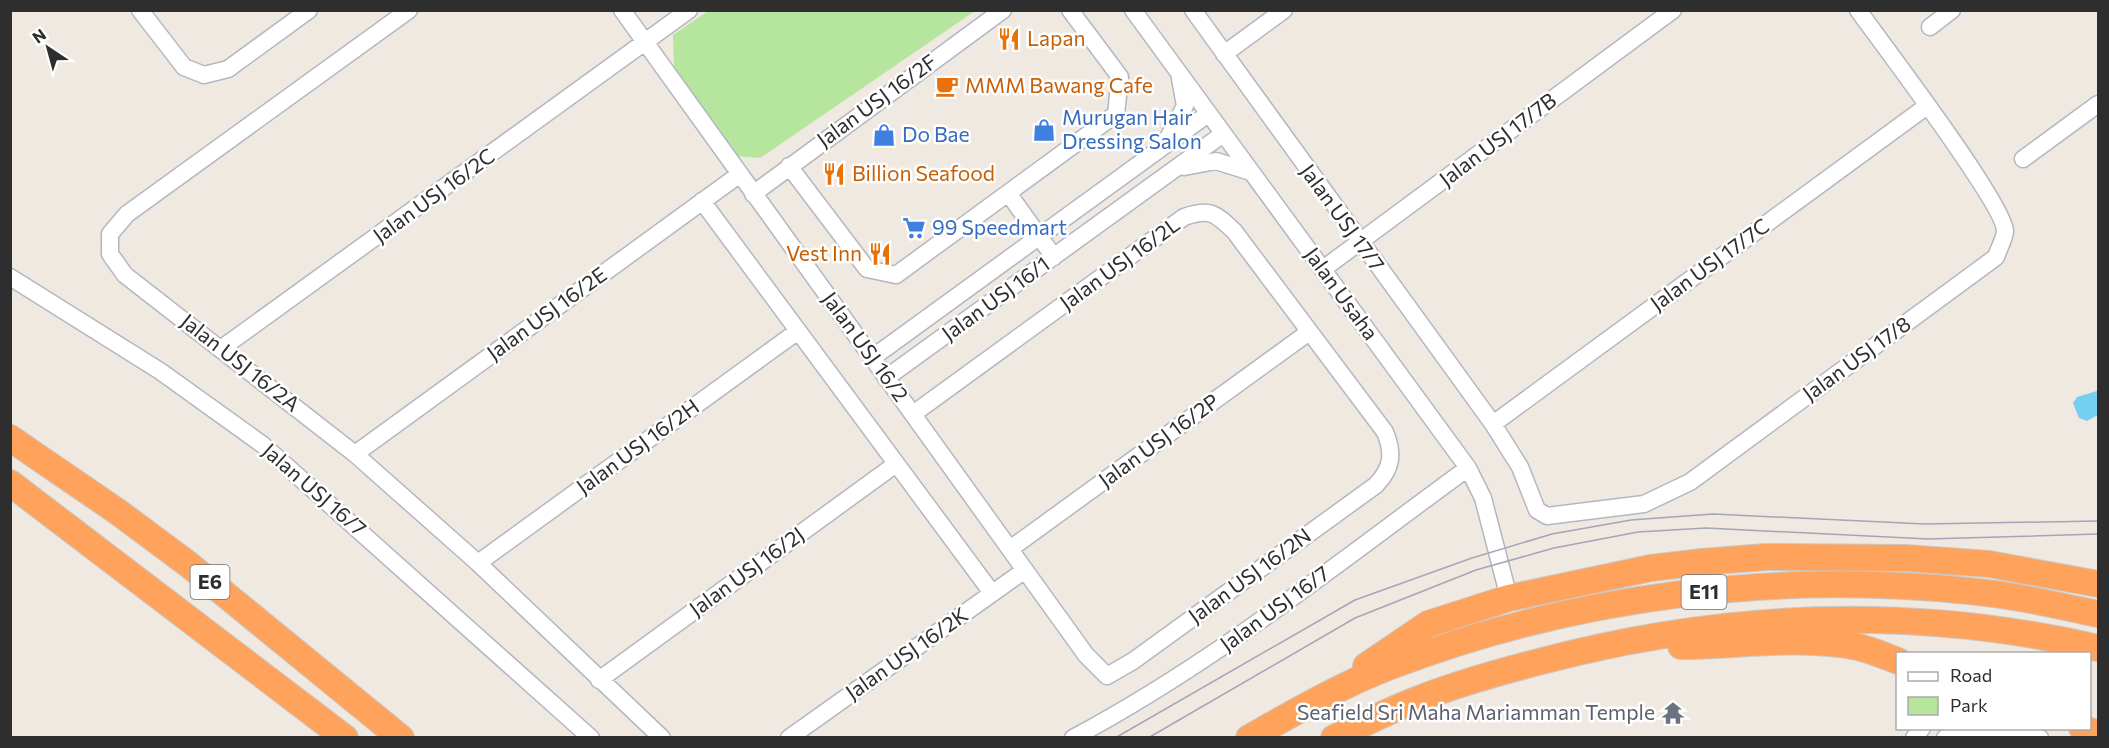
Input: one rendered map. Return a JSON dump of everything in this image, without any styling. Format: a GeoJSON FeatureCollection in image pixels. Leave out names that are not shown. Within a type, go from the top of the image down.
{"type":"FeatureCollection","features":[{"type":"Feature","properties":{"kind":"highway","name":"E6"},"geometry":{"type":"LineString","coordinates":[[10,438],[118,512],[188,564],[401,738]]}},
{"type":"Feature","properties":{"kind":"highway","name":"E6"},"geometry":{"type":"LineString","coordinates":[[10,483],[345,738]]}},
{"type":"Feature","properties":{"kind":"highway"},"geometry":{"type":"LineString","coordinates":[[1322,698],[1428,624],[1509,598],[1651,568],[1766,557],[1906,558],[1989,564],[2098,584]]}},
{"type":"Feature","properties":{"kind":"highway","name":"E11"},"geometry":{"type":"LineString","coordinates":[[1249,738],[1322,698],[1388,667],[1509,628],[1631,602],[1757,586],[1888,584],[1971,591],[2098,614]]}},
{"type":"Feature","properties":{"kind":"highway","name":"E11"},"geometry":{"type":"LineString","coordinates":[[1334,738],[1404,704],[1463,682],[1596,647],[1722,626],[1832,619],[1917,620],[1985,626],[2098,648]]}},
{"type":"Feature","properties":{"kind":"highway"},"geometry":{"type":"LineString","coordinates":[[1596,647],[1767,642],[1835,645],[1859,647],[1896,660]]}},
{"type":"Feature","properties":{"kind":"street"},"geometry":{"type":"LineString","coordinates":[[140,10],[184,67],[204,75],[228,69],[309,10]]}},
{"type":"Feature","properties":{"kind":"street","name":"Jalan USJ 16/2A"},"geometry":{"type":"LineString","coordinates":[[408,10],[127,214],[110,234],[110,254],[125,274],[355,454],[478,563],[662,738]]}},
{"type":"Feature","properties":{"kind":"street","name":"Jalan USJ 16/2"},"geometry":{"type":"LineString","coordinates":[[622,10],[1086,655]]}},
{"type":"Feature","properties":{"kind":"street","name":"Jalan USJ 16/2C"},"geometry":{"type":"LineString","coordinates":[[222,348],[690,10]]}},
{"type":"Feature","properties":{"kind":"street","name":"Jalan USJ 16/2F"},"geometry":{"type":"LineString","coordinates":[[753,194],[1003,10]]}},
{"type":"Feature","properties":{"kind":"street"},"geometry":{"type":"LineString","coordinates":[[789,166],[867,269],[896,275],[1116,114],[1120,77],[1070,10]]}},
{"type":"Feature","properties":{"kind":"street","name":"Jalan Usaha"},"geometry":{"type":"LineString","coordinates":[[1133,10],[1468,468],[1483,498],[1509,598]]}},
{"type":"Feature","properties":{"kind":"street","name":"Jalan USJ 17/7"},"geometry":{"type":"LineString","coordinates":[[1193,10],[1493,424]]}},
{"type":"Feature","properties":{"kind":"street"},"geometry":{"type":"LineString","coordinates":[[1224,54],[1284,10]]}},
{"type":"Feature","properties":{"kind":"street","name":"Jalan USJ 17/7B"},"geometry":{"type":"LineString","coordinates":[[1323,269],[1673,10]]}},
{"type":"Feature","properties":{"kind":"street","name":"Jalan USJ 17/8"},"geometry":{"type":"LineString","coordinates":[[1493,424],[1520,467],[1537,510],[1547,516],[1644,504],[1690,482],[1996,257],[2005,231],[1996,209],[1928,106],[1858,10]]}},
{"type":"Feature","properties":{"kind":"street"},"geometry":{"type":"LineString","coordinates":[[1930,27],[1952,10]]}},
{"type":"Feature","properties":{"kind":"street"},"geometry":{"type":"LineString","coordinates":[[1155,152],[1171,135],[1185,106],[1179,74]]}},
{"type":"Feature","properties":{"kind":"street"},"geometry":{"type":"LineString","coordinates":[[2023,159],[2098,104]]}},
{"type":"Feature","properties":{"kind":"street","name":"Jalan USJ 17/7C"},"geometry":{"type":"LineString","coordinates":[[1493,424],[1928,106]]}},
{"type":"Feature","properties":{"kind":"street","name":"Jalan USJ 16/1"},"geometry":{"type":"LineString","coordinates":[[872,358],[1208,114]]}},
{"type":"Feature","properties":{"kind":"street","name":"Jalan USJ 16/1"},"geometry":{"type":"LineString","coordinates":[[886,378],[1223,134]]}},
{"type":"Feature","properties":{"kind":"street"},"geometry":{"type":"LineString","coordinates":[[1174,170],[1200,162],[1216,161],[1252,172]]}},
{"type":"Feature","properties":{"kind":"street","name":"Jalan USJ 16/2E"},"geometry":{"type":"LineString","coordinates":[[355,454],[740,174]]}},
{"type":"Feature","properties":{"kind":"street"},"geometry":{"type":"LineString","coordinates":[[1008,193],[1054,257]]}},
{"type":"Feature","properties":{"kind":"street","name":"Jalan USJ 16/2"},"geometry":{"type":"LineString","coordinates":[[702,201],[992,593]]}},
{"type":"Feature","properties":{"kind":"street","name":"Jalan USJ 16/2L"},"geometry":{"type":"LineString","coordinates":[[913,414],[1184,217],[1202,211],[1218,215],[1233,231],[1385,432],[1389,442]]}},
{"type":"Feature","properties":{"kind":"street","name":"Jalan USJ 16/7"},"geometry":{"type":"LineString","coordinates":[[10,277],[160,371],[263,444],[591,738]]}},
{"type":"Feature","properties":{"kind":"street","name":"Jalan USJ 16/2H"},"geometry":{"type":"LineString","coordinates":[[478,563],[798,331]]}},
{"type":"Feature","properties":{"kind":"street","name":"Jalan USJ 16/2P"},"geometry":{"type":"LineString","coordinates":[[1010,549],[1309,332]]}},
{"type":"Feature","properties":{"kind":"street","name":"Jalan USJ 16/2N"},"geometry":{"type":"LineString","coordinates":[[1086,655],[1107,676],[1133,661],[1376,485],[1391,466],[1389,442]]}},
{"type":"Feature","properties":{"kind":"street","name":"Jalan USJ 16/2J"},"geometry":{"type":"LineString","coordinates":[[599,680],[896,464]]}},
{"type":"Feature","properties":{"kind":"street","name":"Jalan USJ 16/7"},"geometry":{"type":"LineString","coordinates":[[1073,738],[1122,712],[1226,646],[1468,468]]}},
{"type":"Feature","properties":{"kind":"street","name":"Jalan USJ 16/2K"},"geometry":{"type":"LineString","coordinates":[[789,738],[1025,570]]}},
{"type":"Feature","properties":{"kind":"street"},"geometry":{"type":"LineString","coordinates":[[1945,738],[2040,738]]}},
{"type":"Feature","properties":{"kind":"green space"},"geometry":{"type":"Polygon","coordinates":[[[708,11],[975,11],[760,158],[735,156],[674,67],[673,35],[708,11]]]}},
{"type":"Feature","properties":{"kind":"water"},"geometry":{"type":"Polygon","coordinates":[[[2097,391],[2098,415],[2087,421],[2079,418],[2073,403],[2077,397],[2097,391]]]}},
{"type":"Feature","properties":{"kind":"tram line"},"geometry":{"type":"LineString","coordinates":[[1115,738],[1355,600],[1472,558],[1552,534],[1631,520],[1713,514],[1925,524],[2098,521]]}},
{"type":"Feature","properties":{"kind":"tram line"},"geometry":{"type":"LineString","coordinates":[[1148,738],[1355,618],[1476,570],[1554,548],[1638,532],[1706,528],[1928,539],[2098,534]]}},
{"type":"Feature","properties":{"kind":"place","name":"Lapan"},"geometry":{"type":"Point","coordinates":[1009,39]}},
{"type":"Feature","properties":{"kind":"place","name":"MMM Bawang Cafe"},"geometry":{"type":"Point","coordinates":[947,86]}},
{"type":"Feature","properties":{"kind":"place","name":"Murugan Hair Dressing Salon"},"geometry":{"type":"Point","coordinates":[1044,130]}},
{"type":"Feature","properties":{"kind":"place","name":"Do Bae"},"geometry":{"type":"Point","coordinates":[884,135]}},
{"type":"Feature","properties":{"kind":"place","name":"Billion Seafood"},"geometry":{"type":"Point","coordinates":[834,174]}},
{"type":"Feature","properties":{"kind":"place","name":"99 Speedmart"},"geometry":{"type":"Point","coordinates":[914,228]}},
{"type":"Feature","properties":{"kind":"place","name":"Vest Inn"},"geometry":{"type":"Point","coordinates":[880,254]}},
{"type":"Feature","properties":{"kind":"place","name":"Seafield Sri Maha Mariamman Temple"},"geometry":{"type":"Point","coordinates":[1673,713]}}]}
